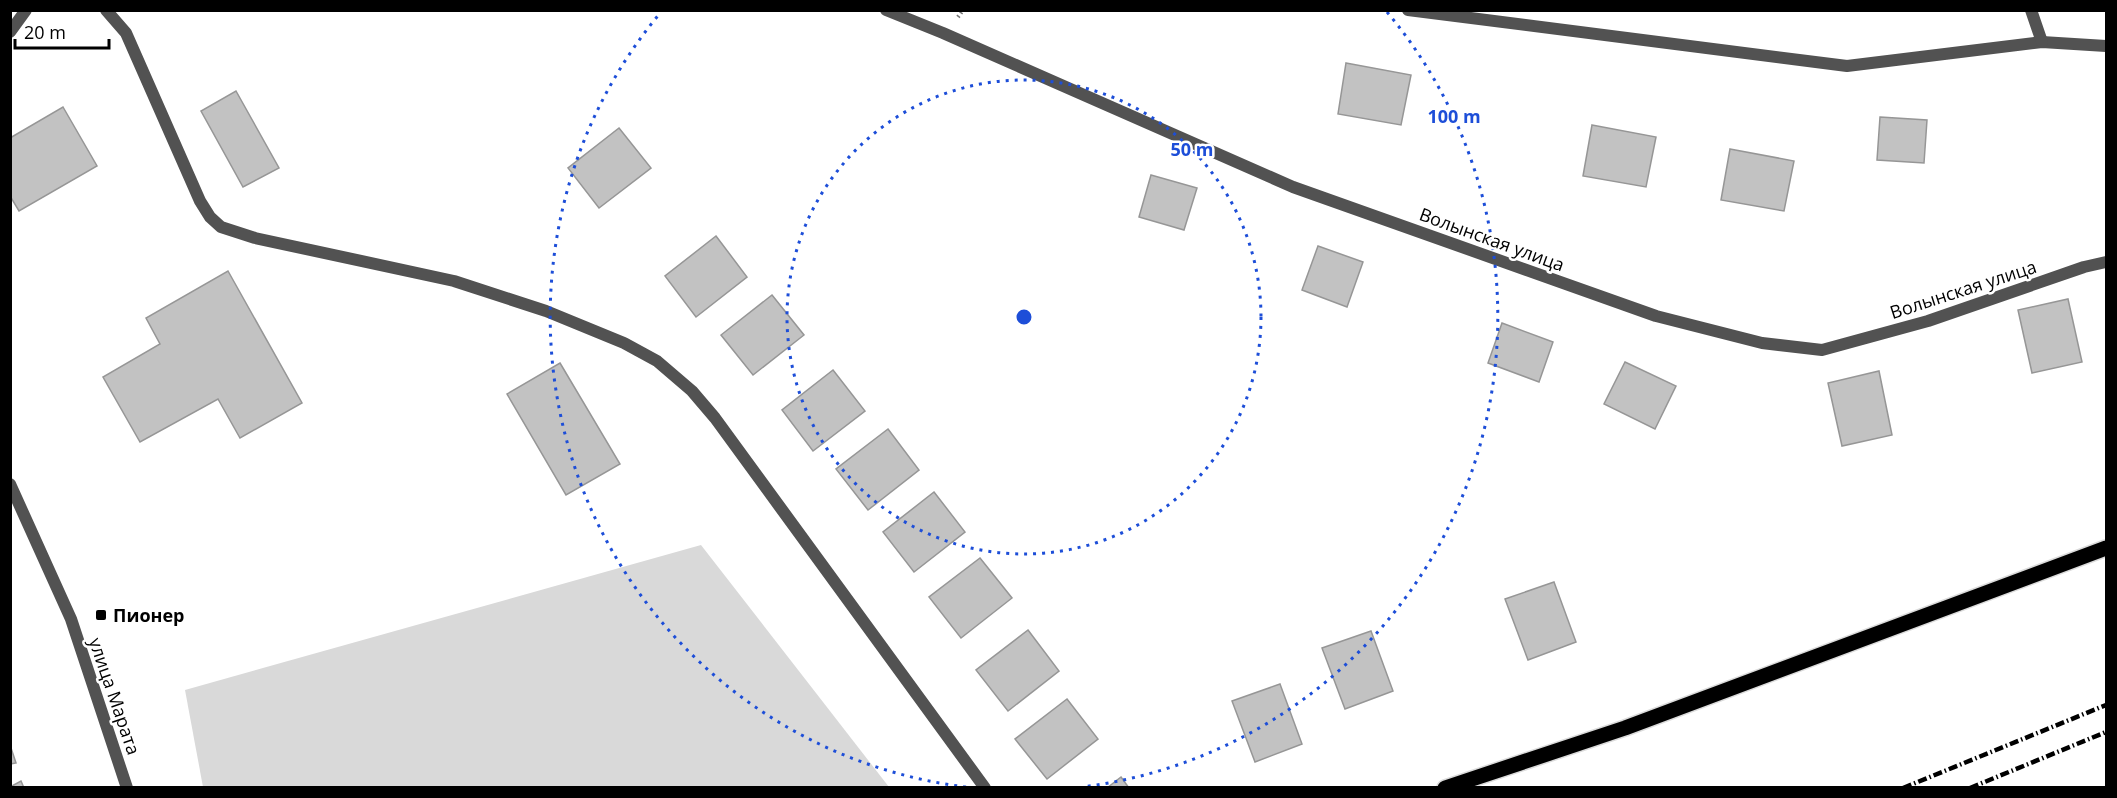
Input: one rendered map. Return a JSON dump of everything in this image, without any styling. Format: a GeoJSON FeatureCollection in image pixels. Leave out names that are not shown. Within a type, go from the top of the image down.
{"type":"FeatureCollection","features":[{"type":"Feature","properties":{"kind":"main road"},"geometry":{"type":"LineString","coordinates":[[1445,788],[1636,724],[2106,548]]}},
{"type":"Feature","properties":{"kind":"street"},"geometry":{"type":"LineString","coordinates":[[10,33],[26,10]]}},
{"type":"Feature","properties":{"kind":"street"},"geometry":{"type":"LineString","coordinates":[[106,10],[126,33],[200,201],[210,217],[221,227],[255,238],[454,280],[546,311],[624,343],[657,361],[692,391],[722,428],[985,788]]}},
{"type":"Feature","properties":{"kind":"street","name":"Волынская улица"},"geometry":{"type":"LineString","coordinates":[[886,10],[1293,187],[1656,316],[1762,343],[1822,350],[1928,321],[2084,267],[2106,262]]}},
{"type":"Feature","properties":{"kind":"street"},"geometry":{"type":"LineString","coordinates":[[1408,10],[1847,66],[2042,42],[2106,46]]}},
{"type":"Feature","properties":{"kind":"street"},"geometry":{"type":"LineString","coordinates":[[2031,10],[2042,42]]}},
{"type":"Feature","properties":{"kind":"street","name":"улица Марата"},"geometry":{"type":"LineString","coordinates":[[10,484],[71,620],[127,788]]}},
{"type":"Feature","properties":{"kind":"shaded area"},"geometry":{"type":"Polygon","coordinates":[[[701,545],[889,787],[203,787],[185,690],[701,545]]]}},
{"type":"Feature","properties":{"kind":"building"},"geometry":{"type":"Polygon","coordinates":[[[1346,63],[1411,75],[1401,125],[1338,114],[1346,63]]]}},
{"type":"Feature","properties":{"kind":"building"},"geometry":{"type":"Polygon","coordinates":[[[236,91],[279,168],[243,187],[201,111],[236,91]]]}},
{"type":"Feature","properties":{"kind":"building"},"geometry":{"type":"Polygon","coordinates":[[[63,107],[97,166],[19,211],[10,196],[10,138],[63,107]]]}},
{"type":"Feature","properties":{"kind":"building"},"geometry":{"type":"Polygon","coordinates":[[[1880,117],[1927,120],[1924,163],[1877,160],[1880,117]]]}},
{"type":"Feature","properties":{"kind":"building"},"geometry":{"type":"Polygon","coordinates":[[[1592,125],[1656,137],[1646,187],[1583,176],[1592,125]]]}},
{"type":"Feature","properties":{"kind":"building"},"geometry":{"type":"Polygon","coordinates":[[[619,128],[651,168],[599,208],[568,168],[619,128]]]}},
{"type":"Feature","properties":{"kind":"building"},"geometry":{"type":"Polygon","coordinates":[[[1730,149],[1794,161],[1784,211],[1721,200],[1730,149]]]}},
{"type":"Feature","properties":{"kind":"building"},"geometry":{"type":"Polygon","coordinates":[[[1151,175],[1197,188],[1184,230],[1139,217],[1151,175]]]}},
{"type":"Feature","properties":{"kind":"building"},"geometry":{"type":"Polygon","coordinates":[[[716,236],[747,277],[696,317],[665,276],[716,236]]]}},
{"type":"Feature","properties":{"kind":"building"},"geometry":{"type":"Polygon","coordinates":[[[1318,246],[1363,262],[1347,307],[1302,290],[1318,246]]]}},
{"type":"Feature","properties":{"kind":"building"},"geometry":{"type":"Polygon","coordinates":[[[228,271],[302,403],[240,438],[218,399],[140,442],[103,377],[160,344],[146,318],[228,271]]]}},
{"type":"Feature","properties":{"kind":"building"},"geometry":{"type":"Polygon","coordinates":[[[772,295],[804,335],[753,375],[721,335],[772,295]]]}},
{"type":"Feature","properties":{"kind":"building"},"geometry":{"type":"Polygon","coordinates":[[[2068,299],[2082,362],[2032,373],[2018,310],[2068,299]]]}},
{"type":"Feature","properties":{"kind":"building"},"geometry":{"type":"Polygon","coordinates":[[[1502,323],[1553,342],[1539,382],[1488,363],[1502,323]]]}},
{"type":"Feature","properties":{"kind":"building"},"geometry":{"type":"Polygon","coordinates":[[[1625,362],[1676,386],[1655,429],[1604,404],[1625,362]]]}},
{"type":"Feature","properties":{"kind":"building"},"geometry":{"type":"Polygon","coordinates":[[[560,363],[620,464],[566,495],[507,394],[560,363]]]}},
{"type":"Feature","properties":{"kind":"building"},"geometry":{"type":"Polygon","coordinates":[[[833,370],[865,411],[813,451],[782,410],[833,370]]]}},
{"type":"Feature","properties":{"kind":"building"},"geometry":{"type":"Polygon","coordinates":[[[1879,371],[1892,435],[1842,446],[1828,383],[1879,371]]]}},
{"type":"Feature","properties":{"kind":"building"},"geometry":{"type":"Polygon","coordinates":[[[888,429],[919,470],[868,510],[836,469],[888,429]]]}},
{"type":"Feature","properties":{"kind":"building"},"geometry":{"type":"Polygon","coordinates":[[[934,492],[965,532],[914,572],[883,532],[934,492]]]}},
{"type":"Feature","properties":{"kind":"building"},"geometry":{"type":"Polygon","coordinates":[[[980,558],[1012,598],[961,638],[929,597],[980,558]]]}},
{"type":"Feature","properties":{"kind":"building"},"geometry":{"type":"Polygon","coordinates":[[[1554,582],[1576,642],[1528,660],[1505,599],[1554,582]]]}},
{"type":"Feature","properties":{"kind":"building"},"geometry":{"type":"Polygon","coordinates":[[[1028,630],[1059,671],[1008,711],[976,670],[1028,630]]]}},
{"type":"Feature","properties":{"kind":"building"},"geometry":{"type":"Polygon","coordinates":[[[1371,631],[1393,691],[1345,709],[1322,648],[1371,631]]]}},
{"type":"Feature","properties":{"kind":"building"},"geometry":{"type":"Polygon","coordinates":[[[1280,684],[1302,744],[1255,762],[1232,701],[1280,684]]]}},
{"type":"Feature","properties":{"kind":"building"},"geometry":{"type":"Polygon","coordinates":[[[1067,699],[1098,739],[1047,779],[1015,739],[1067,699]]]}},
{"type":"Feature","properties":{"kind":"building"},"geometry":{"type":"Polygon","coordinates":[[[10,745],[16,763],[10,764],[10,745]]]}},
{"type":"Feature","properties":{"kind":"building"},"geometry":{"type":"Polygon","coordinates":[[[1121,777],[1129,788],[1107,788],[1121,777]]]}},
{"type":"Feature","properties":{"kind":"building"},"geometry":{"type":"Polygon","coordinates":[[[21,781],[24,788],[10,788],[10,787],[21,781]]]}},
{"type":"Feature","properties":{"kind":"railway"},"geometry":{"type":"LineString","coordinates":[[1903,788],[2106,705]]}},
{"type":"Feature","properties":{"kind":"railway"},"geometry":{"type":"LineString","coordinates":[[1970,788],[2106,732]]}},
{"type":"Feature","properties":{"kind":"place","name":"Пионер"},"geometry":{"type":"Point","coordinates":[101,615]}}]}
